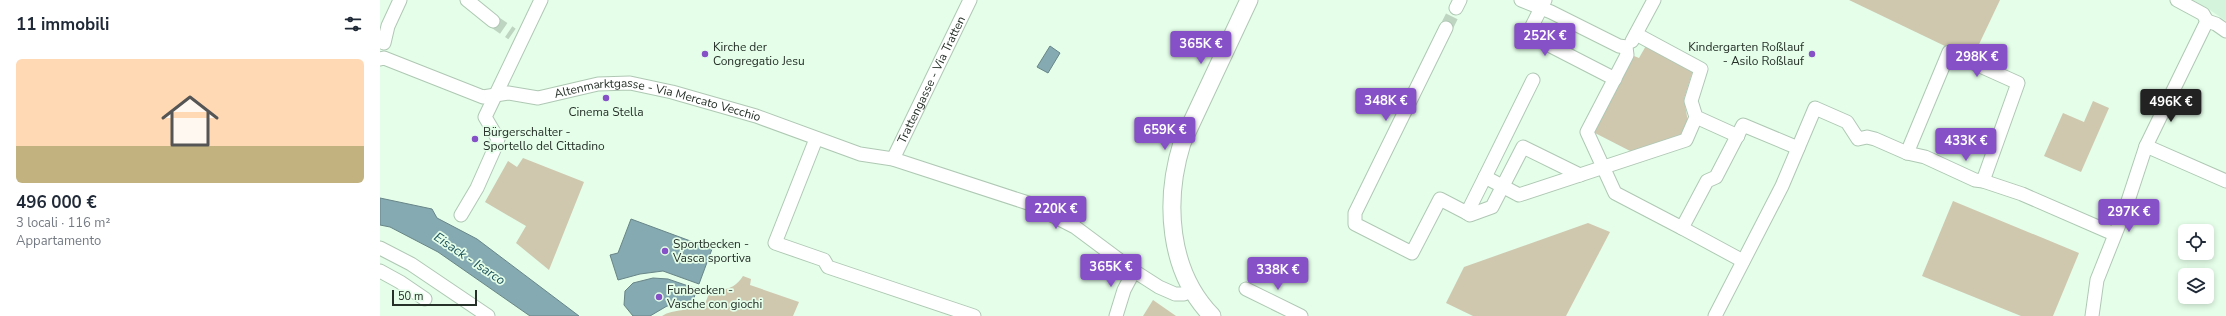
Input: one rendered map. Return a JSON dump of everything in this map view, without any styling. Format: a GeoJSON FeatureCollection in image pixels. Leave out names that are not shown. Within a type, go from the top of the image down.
{"type":"FeatureCollection","features":[{"type":"Feature","properties":{"kind":"main road"},"geometry":{"type":"LineString","coordinates":[[1212,316],[1192,290],[1179,258],[1174,232],[1172,192],[1176,166],[1182,143],[1249,0]]}},
{"type":"Feature","properties":{"kind":"street"},"geometry":{"type":"LineString","coordinates":[[381,50],[388,26],[400,0]]}},
{"type":"Feature","properties":{"kind":"street"},"geometry":{"type":"LineString","coordinates":[[467,0],[493,21]]}},
{"type":"Feature","properties":{"kind":"street"},"geometry":{"type":"LineString","coordinates":[[463,212],[477,188],[498,139],[493,133],[485,117],[517,36],[541,0]]}},
{"type":"Feature","properties":{"kind":"street","name":"Trattengasse - Via Tratten"},"geometry":{"type":"LineString","coordinates":[[893,159],[970,0]]}},
{"type":"Feature","properties":{"kind":"street"},"geometry":{"type":"LineString","coordinates":[[1521,0],[1543,4],[1619,46],[1626,47],[1631,44],[1654,0]]}},
{"type":"Feature","properties":{"kind":"street"},"geometry":{"type":"LineString","coordinates":[[2178,0],[2203,14],[2207,21],[2216,24],[2226,31]]}},
{"type":"Feature","properties":{"kind":"street"},"geometry":{"type":"LineString","coordinates":[[1543,4],[1531,28],[1531,34],[1537,39],[1615,79]]}},
{"type":"Feature","properties":{"kind":"street"},"geometry":{"type":"LineString","coordinates":[[2092,316],[2097,280],[2126,207],[2146,146],[2207,21]]}},
{"type":"Feature","properties":{"kind":"street"},"geometry":{"type":"LineString","coordinates":[[1446,28],[1355,213],[1355,224],[1412,253],[1440,199],[1470,215],[1492,207],[1523,147],[1580,175]]}},
{"type":"Feature","properties":{"kind":"street"},"geometry":{"type":"LineString","coordinates":[[1484,177],[1519,195],[1603,166],[1686,140],[1696,117],[1691,101],[1701,69],[1636,34]]}},
{"type":"Feature","properties":{"kind":"street"},"geometry":{"type":"LineString","coordinates":[[1626,47],[1628,55],[1587,132],[1615,193],[1682,228],[1742,268]]}},
{"type":"Feature","properties":{"kind":"street","name":"Altenmarktgasse - Via Mercato Vecchio"},"geometry":{"type":"LineString","coordinates":[[381,50],[384,58],[483,97],[508,93],[538,98],[598,84],[630,83],[672,92],[756,116],[860,154],[893,159],[1042,209],[1075,227],[1134,271],[1175,294],[1184,294],[1192,290]]}},
{"type":"Feature","properties":{"kind":"street"},"geometry":{"type":"LineString","coordinates":[[1907,153],[1949,52],[2018,82],[1983,181]]}},
{"type":"Feature","properties":{"kind":"street"},"geometry":{"type":"LineString","coordinates":[[1467,213],[1533,80]]}},
{"type":"Feature","properties":{"kind":"street"},"geometry":{"type":"LineString","coordinates":[[1715,316],[1742,268],[1782,186],[1815,108],[1847,122],[1858,139],[1867,137],[1875,139],[1907,153],[1925,157],[1975,180],[1983,181],[2022,194],[2114,234]]}},
{"type":"Feature","properties":{"kind":"street"},"geometry":{"type":"LineString","coordinates":[[1696,117],[1738,136]]}},
{"type":"Feature","properties":{"kind":"street"},"geometry":{"type":"LineString","coordinates":[[1682,228],[1707,181],[1716,177],[1743,125],[1798,148]]}},
{"type":"Feature","properties":{"kind":"street"},"geometry":{"type":"LineString","coordinates":[[816,139],[775,243],[824,260],[828,268],[974,316]]}},
{"type":"Feature","properties":{"kind":"street"},"geometry":{"type":"LineString","coordinates":[[2146,146],[2226,181]]}},
{"type":"Feature","properties":{"kind":"street"},"geometry":{"type":"LineString","coordinates":[[380,248],[411,264],[488,316]]}},
{"type":"Feature","properties":{"kind":"street"},"geometry":{"type":"LineString","coordinates":[[380,271],[400,282],[425,299]]}},
{"type":"Feature","properties":{"kind":"street"},"geometry":{"type":"LineString","coordinates":[[1116,316],[1124,290],[1134,271]]}},
{"type":"Feature","properties":{"kind":"street"},"geometry":{"type":"LineString","coordinates":[[1246,289],[1301,316]]}},
{"type":"Feature","properties":{"kind":"shaded area"},"geometry":{"type":"Polygon","coordinates":[[[1849,0],[2000,0],[1972,59],[1849,0]]]}},
{"type":"Feature","properties":{"kind":"shaded area"},"geometry":{"type":"Polygon","coordinates":[[[2193,0],[2226,0],[2226,21],[2207,8],[2193,0]]]}},
{"type":"Feature","properties":{"kind":"shaded area"},"geometry":{"type":"Polygon","coordinates":[[[1647,44],[1693,70],[1684,99],[1688,122],[1681,138],[1634,153],[1595,133],[1594,128],[1634,56],[1639,58],[1647,44]]]}},
{"type":"Feature","properties":{"kind":"shaded area"},"geometry":{"type":"Polygon","coordinates":[[[2093,101],[2109,108],[2081,172],[2044,156],[2063,113],[2084,122],[2093,101]]]}},
{"type":"Feature","properties":{"kind":"shaded area"},"geometry":{"type":"Polygon","coordinates":[[[523,158],[584,182],[549,270],[516,243],[526,226],[485,202],[508,161],[517,167],[523,158]]]}},
{"type":"Feature","properties":{"kind":"shaded area"},"geometry":{"type":"Polygon","coordinates":[[[1953,201],[2079,253],[2053,316],[2021,316],[1922,276],[1953,201]]]}},
{"type":"Feature","properties":{"kind":"shaded area"},"geometry":{"type":"Polygon","coordinates":[[[1588,223],[1610,232],[1566,316],[1473,316],[1446,303],[1464,267],[1588,223]]]}},
{"type":"Feature","properties":{"kind":"shaded area"},"geometry":{"type":"Polygon","coordinates":[[[743,276],[751,279],[750,285],[799,302],[793,316],[662,316],[672,312],[692,308],[700,302],[705,304],[711,288],[721,290],[729,288],[737,284],[743,276]]]}},
{"type":"Feature","properties":{"kind":"shaded area"},"geometry":{"type":"Polygon","coordinates":[[[1153,300],[1176,316],[1143,316],[1153,300]]]}},
{"type":"Feature","properties":{"kind":"water"},"geometry":{"type":"Polygon","coordinates":[[[1050,46],[1060,53],[1048,73],[1037,67],[1050,46]]]}},
{"type":"Feature","properties":{"kind":"water","name":"Eisack - Isarco"},"geometry":{"type":"Polygon","coordinates":[[[380,198],[432,209],[437,218],[477,239],[579,316],[530,316],[438,252],[390,227],[380,225],[380,198]]]}},
{"type":"Feature","properties":{"kind":"water","name":"Sportbecken - Vasca sportiva"},"geometry":{"type":"Polygon","coordinates":[[[631,219],[712,249],[699,284],[663,271],[640,274],[618,280],[610,255],[618,253],[631,219]]]}},
{"type":"Feature","properties":{"kind":"water","name":"Funbecken - Vasche con giochi"},"geometry":{"type":"Polygon","coordinates":[[[653,278],[668,279],[697,289],[694,298],[689,304],[667,306],[650,316],[633,316],[624,305],[625,291],[633,283],[653,278]]]}},
{"type":"Feature","properties":{"kind":"tunnel"},"geometry":{"type":"LineString","coordinates":[[1446,28],[1456,8]]}},
{"type":"Feature","properties":{"kind":"tunnel"},"geometry":{"type":"LineString","coordinates":[[493,21],[512,34]]}},
{"type":"Feature","properties":{"kind":"place","name":"Kirche der Congregatio Jesu"},"geometry":{"type":"Point","coordinates":[705,54]}},
{"type":"Feature","properties":{"kind":"place","name":"Kindergarten Roßlauf - Asilo Roßlauf"},"geometry":{"type":"Point","coordinates":[1812,54]}},
{"type":"Feature","properties":{"kind":"place","name":"Cinema Stella"},"geometry":{"type":"Point","coordinates":[606,98]}},
{"type":"Feature","properties":{"kind":"place","name":"Bürgerschalter - Sportello del Cittadino"},"geometry":{"type":"Point","coordinates":[475,139]}},
{"type":"Feature","properties":{"kind":"place","name":"Sportbecken - Vasca sportiva"},"geometry":{"type":"Point","coordinates":[665,251]}},
{"type":"Feature","properties":{"kind":"place","name":"Funbecken - Vasche con giochi"},"geometry":{"type":"Point","coordinates":[659,297]}}]}
